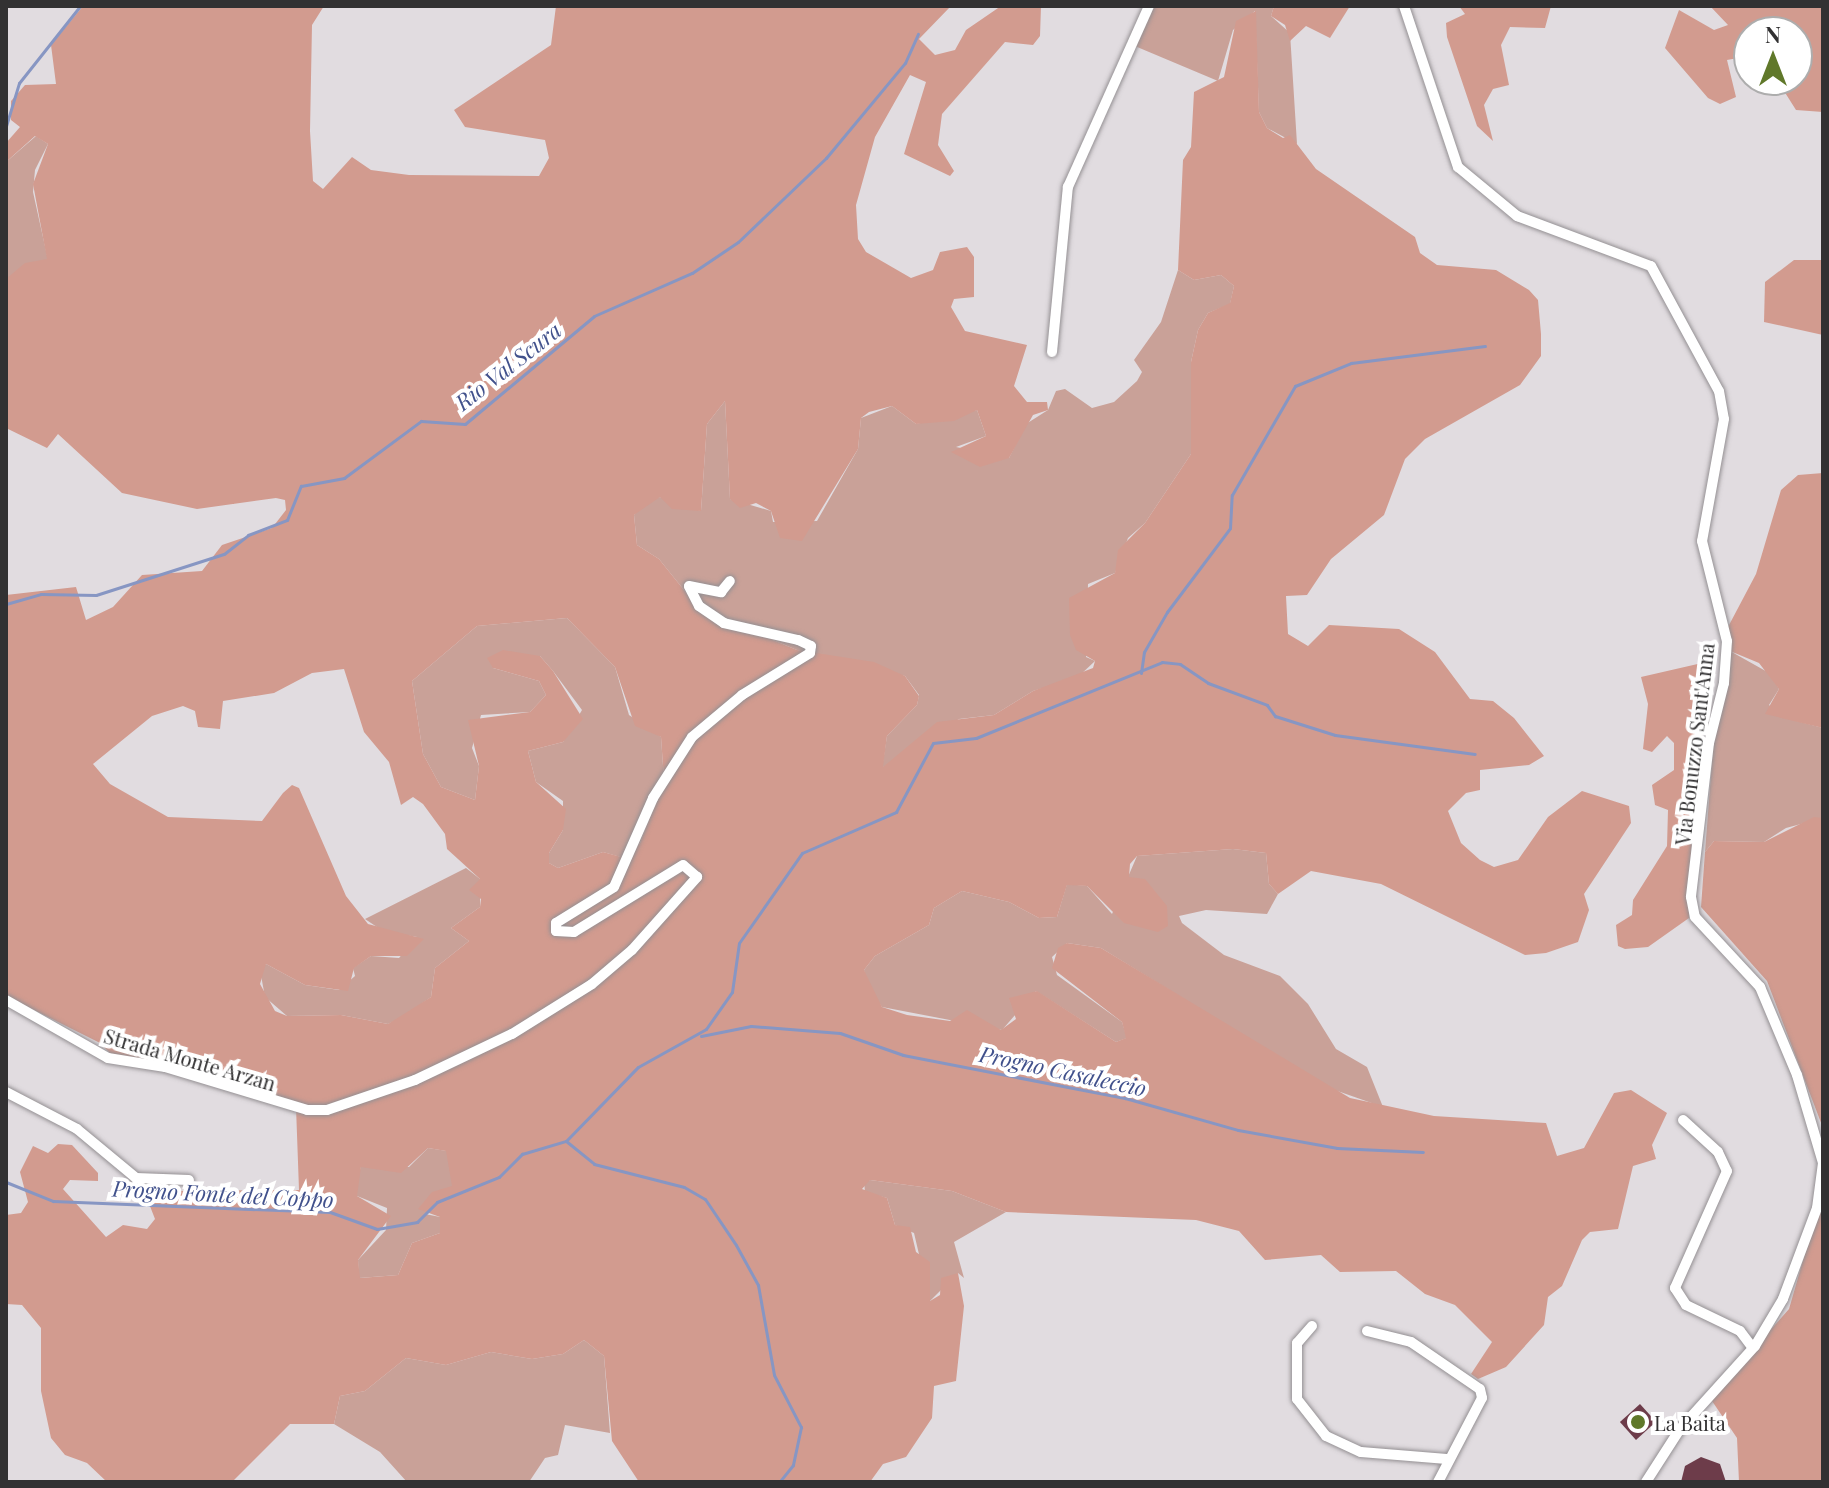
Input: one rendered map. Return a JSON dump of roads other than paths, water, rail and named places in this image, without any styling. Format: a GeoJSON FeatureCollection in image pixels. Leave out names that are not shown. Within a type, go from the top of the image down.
{"type":"FeatureCollection","features":[{"type":"Feature","properties":{"kind":"street"},"geometry":{"type":"LineString","coordinates":[[1052,352],[1068,187],[1149,6]]}},
{"type":"Feature","properties":{"kind":"street","name":"Via Bonuzzo Sant'Anna"},"geometry":{"type":"LineString","coordinates":[[1404,6],[1458,167],[1517,216],[1651,266],[1719,391],[1722,453],[1702,541],[1727,641],[1691,897],[1695,917],[1760,987],[1797,1075],[1823,1163],[1817,1208],[1802,1250],[1753,1348],[1680,1429],[1646,1482]]}},
{"type":"Feature","properties":{"kind":"street","name":"Strada Monte Arzan"},"geometry":{"type":"LineString","coordinates":[[6,1000],[108,1058],[165,1067],[307,1110],[327,1110],[415,1080],[512,1034],[612,967],[697,877],[683,865],[574,932],[556,931],[556,923],[614,887],[653,798],[692,737],[742,695],[810,653],[811,646],[798,640],[724,623],[699,606],[689,586],[721,592],[730,581]]}},
{"type":"Feature","properties":{"kind":"street"},"geometry":{"type":"LineString","coordinates":[[6,1092],[77,1129],[136,1178],[189,1180]]}},
{"type":"Feature","properties":{"kind":"street"},"geometry":{"type":"LineString","coordinates":[[1683,1120],[1725,1160],[1727,1171],[1675,1288],[1686,1305],[1740,1331],[1753,1348]]}},
{"type":"Feature","properties":{"kind":"street"},"geometry":{"type":"LineString","coordinates":[[1312,1326],[1297,1343],[1297,1399],[1326,1436],[1361,1452],[1447,1459]]}},
{"type":"Feature","properties":{"kind":"street"},"geometry":{"type":"LineString","coordinates":[[1367,1331],[1411,1342],[1480,1389],[1482,1398],[1447,1459],[1438,1482]]}},
{"type":"Feature","properties":{"kind":"waterway"},"geometry":{"type":"LineString","coordinates":[[6,126],[19,83],[80,6]]}},
{"type":"Feature","properties":{"kind":"waterway","name":"Rio Val Scura"},"geometry":{"type":"LineString","coordinates":[[6,604],[41,594],[96,595],[224,554],[248,535],[287,520],[301,486],[344,478],[421,421],[465,424],[594,316],[692,273],[738,242],[826,158],[905,63],[918,34]]}},
{"type":"Feature","properties":{"kind":"waterway"},"geometry":{"type":"LineString","coordinates":[[1141,673],[1144,652],[1167,612],[1230,528],[1232,495],[1295,386],[1351,363],[1485,346]]}},
{"type":"Feature","properties":{"kind":"waterway","name":"Progno Fonte del Coppo"},"geometry":{"type":"LineString","coordinates":[[6,1182],[53,1201],[330,1212],[377,1229],[417,1222],[437,1202],[499,1177],[522,1154],[566,1141],[638,1067],[706,1029],[732,992],[739,943],[802,853],[896,812],[933,743],[976,738],[1162,662],[1180,664],[1208,683],[1267,705],[1275,716],[1335,735],[1475,754]]}},
{"type":"Feature","properties":{"kind":"waterway","name":"Progno Casaleccio"},"geometry":{"type":"LineString","coordinates":[[701,1036],[751,1026],[840,1033],[903,1055],[1125,1098],[1238,1130],[1337,1148],[1423,1152]]}},
{"type":"Feature","properties":{"kind":"waterway"},"geometry":{"type":"LineString","coordinates":[[566,1141],[594,1164],[684,1187],[705,1199],[736,1245],[758,1285],[774,1375],[801,1427],[793,1465],[779,1482]]}},
{"type":"Feature","properties":{"kind":"place","name":"La Baita"},"geometry":{"type":"Point","coordinates":[1638,1422]}}]}
